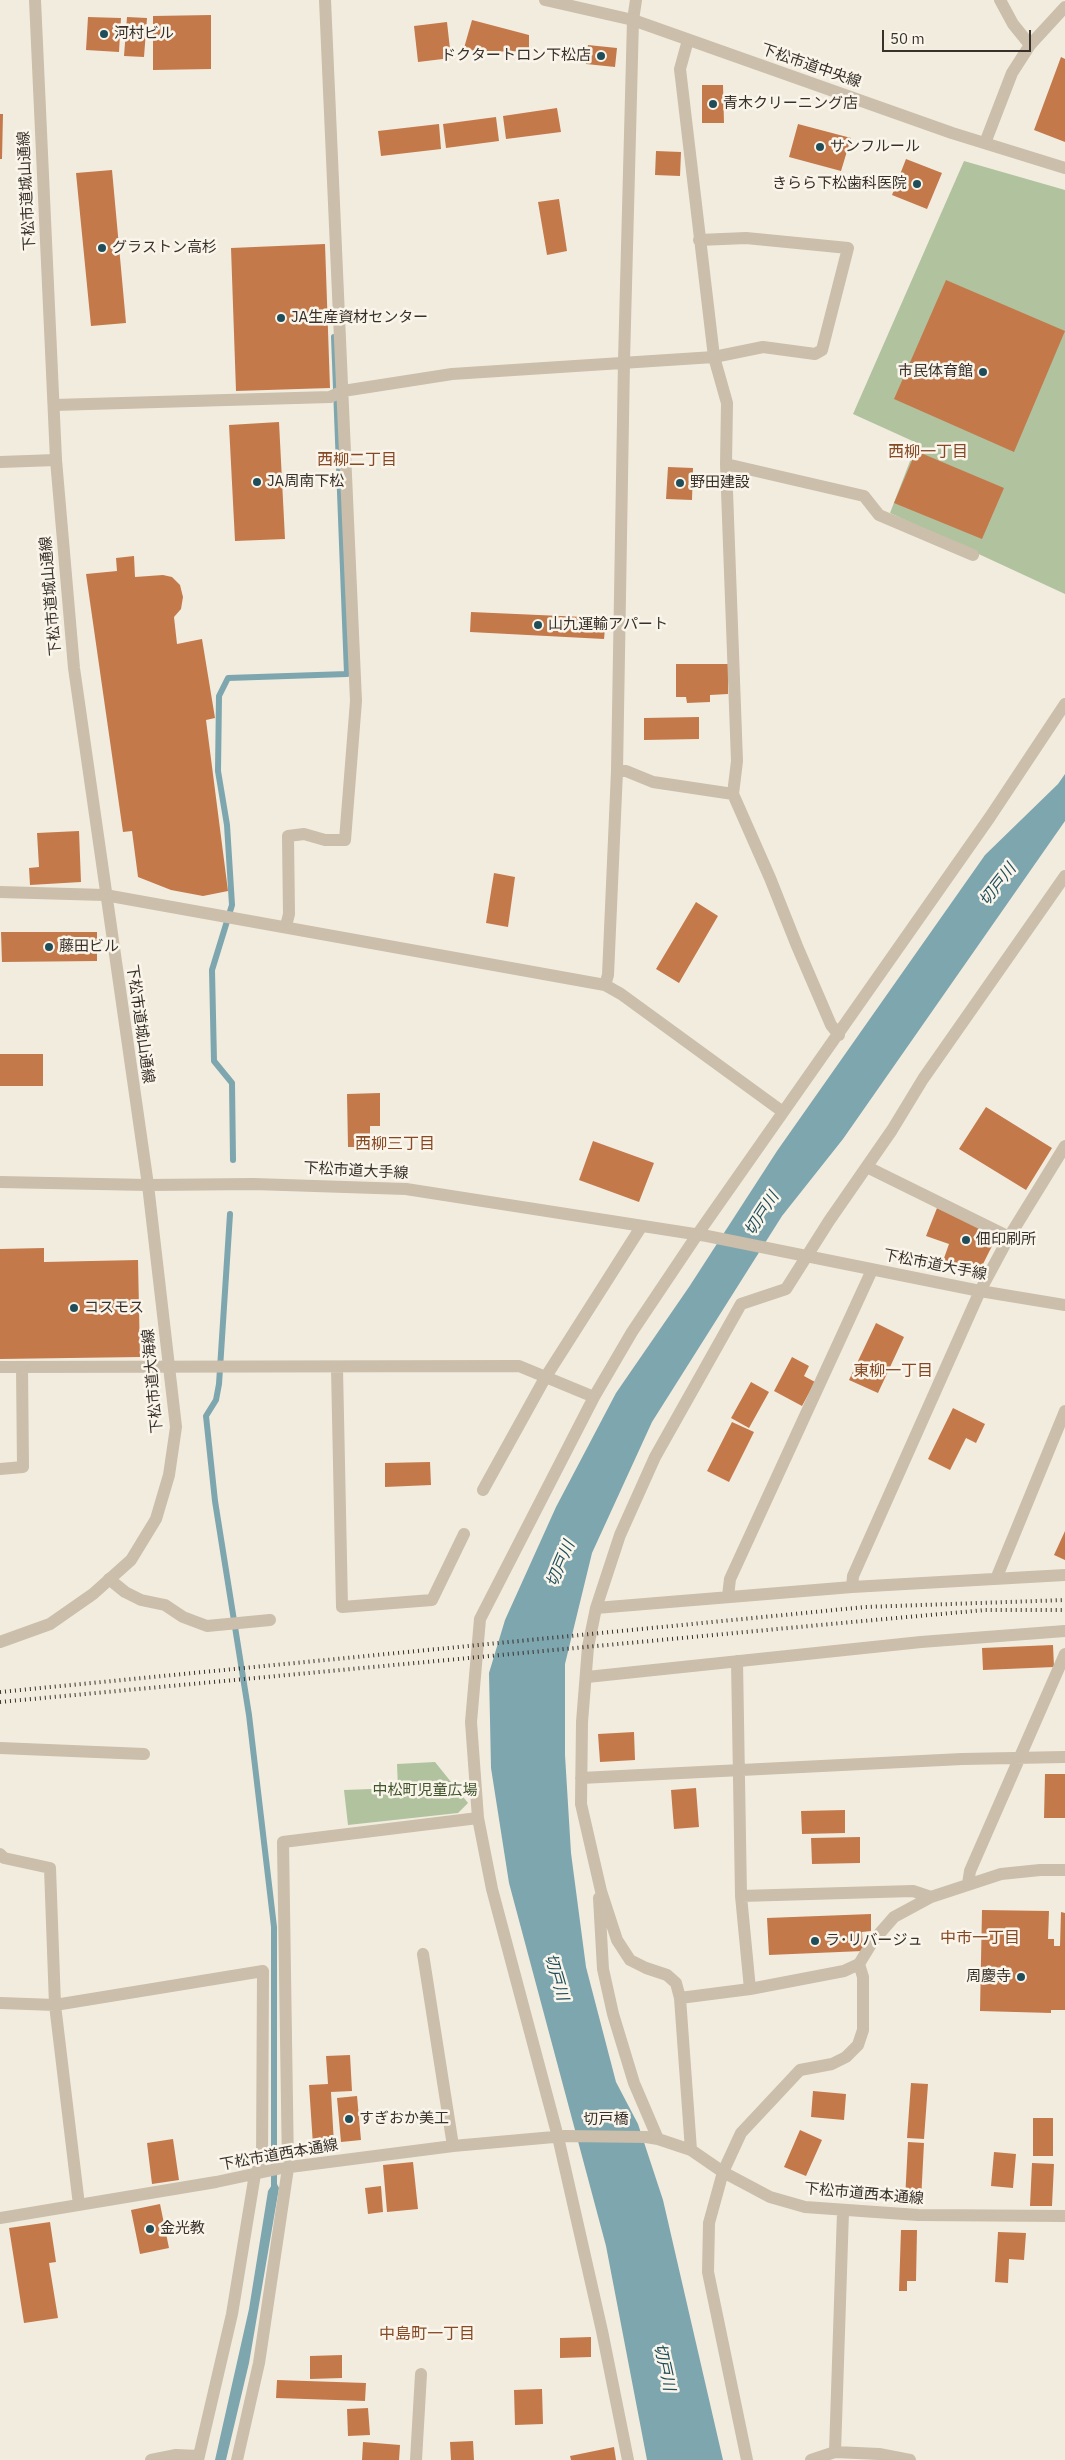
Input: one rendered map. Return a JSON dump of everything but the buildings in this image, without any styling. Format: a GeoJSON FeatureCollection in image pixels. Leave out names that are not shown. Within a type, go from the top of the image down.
{"type":"FeatureCollection","features":[{"type":"Feature","properties":{"kind":"street","name":"下松市道城山通線"},"geometry":{"type":"LineString","coordinates":[[35,0],[56,460],[74,668],[148,1185]]}},
{"type":"Feature","properties":{"kind":"street"},"geometry":{"type":"LineString","coordinates":[[286,926],[289,914],[288,836],[304,834],[325,840],[345,840],[356,701],[344,391],[325,0]]}},
{"type":"Feature","properties":{"kind":"street","name":"下松市道中央線"},"geometry":{"type":"LineString","coordinates":[[545,0],[633,20],[984,144],[1065,168]]}},
{"type":"Feature","properties":{"kind":"street"},"geometry":{"type":"LineString","coordinates":[[605,985],[608,974],[617,771],[624,361],[633,20],[636,0]]}},
{"type":"Feature","properties":{"kind":"street"},"geometry":{"type":"LineString","coordinates":[[1000,0],[1013,24],[1030,45]]}},
{"type":"Feature","properties":{"kind":"street"},"geometry":{"type":"LineString","coordinates":[[984,144],[1012,73],[1030,45],[1065,7]]}},
{"type":"Feature","properties":{"kind":"street"},"geometry":{"type":"LineString","coordinates":[[688,40],[680,69],[714,357],[727,404],[726,464],[737,761],[733,794],[831,1025],[839,1035]]}},
{"type":"Feature","properties":{"kind":"street"},"geometry":{"type":"LineString","coordinates":[[54,405],[330,397],[344,391],[452,374],[624,361],[714,357],[763,347],[815,354],[822,350],[848,248],[746,238],[699,240]]}},
{"type":"Feature","properties":{"kind":"street"},"geometry":{"type":"LineString","coordinates":[[0,462],[56,460]]}},
{"type":"Feature","properties":{"kind":"street"},"geometry":{"type":"LineString","coordinates":[[726,464],[864,496],[879,515],[973,555]]}},
{"type":"Feature","properties":{"kind":"street"},"geometry":{"type":"LineString","coordinates":[[628,2460],[562,2137],[492,1889],[478,1818],[470,1722],[480,1619],[594,1397],[632,1332],[702,1235],[782,1112],[839,1035],[930,900],[1028,762],[1065,704]]}},
{"type":"Feature","properties":{"kind":"street"},"geometry":{"type":"LineString","coordinates":[[617,771],[626,772],[653,782],[733,794]]}},
{"type":"Feature","properties":{"kind":"street"},"geometry":{"type":"LineString","coordinates":[[691,2150],[680,1998],[676,1983],[667,1975],[630,1960],[617,1940],[601,1890],[581,1804],[582,1722],[588,1647],[596,1608],[620,1535],[655,1457],[741,1304],[786,1289],[804,1255],[867,1167],[923,1079],[1065,876]]}},
{"type":"Feature","properties":{"kind":"street"},"geometry":{"type":"LineString","coordinates":[[0,892],[105,895],[286,926],[605,985],[782,1112]]}},
{"type":"Feature","properties":{"kind":"street"},"geometry":{"type":"LineString","coordinates":[[852,1587],[852,1576],[980,1291],[1009,1237],[1065,1146]]}},
{"type":"Feature","properties":{"kind":"street"},"geometry":{"type":"LineString","coordinates":[[867,1167],[1009,1237]]}},
{"type":"Feature","properties":{"kind":"street","name":"下松市道大手線"},"geometry":{"type":"LineString","coordinates":[[0,1182],[148,1185],[254,1184],[406,1189],[702,1235],[980,1291],[1065,1305]]}},
{"type":"Feature","properties":{"kind":"street","name":"下松市道大海線"},"geometry":{"type":"LineString","coordinates":[[0,1642],[50,1624],[109,1579],[131,1560],[156,1519],[169,1476],[176,1427],[171,1366],[148,1185]]}},
{"type":"Feature","properties":{"kind":"street"},"geometry":{"type":"LineString","coordinates":[[483,1490],[545,1378],[642,1227]]}},
{"type":"Feature","properties":{"kind":"street"},"geometry":{"type":"LineString","coordinates":[[728,1596],[730,1578],[872,1270]]}},
{"type":"Feature","properties":{"kind":"street"},"geometry":{"type":"LineString","coordinates":[[0,1367],[260,1365],[337,1368],[519,1366],[594,1397]]}},
{"type":"Feature","properties":{"kind":"street"},"geometry":{"type":"LineString","coordinates":[[0,1469],[23,1467],[22,1367]]}},
{"type":"Feature","properties":{"kind":"street"},"geometry":{"type":"LineString","coordinates":[[337,1368],[342,1607],[432,1600],[464,1534]]}},
{"type":"Feature","properties":{"kind":"street"},"geometry":{"type":"LineString","coordinates":[[996,1580],[1065,1410]]}},
{"type":"Feature","properties":{"kind":"street"},"geometry":{"type":"LineString","coordinates":[[596,1608],[852,1587],[1065,1575]]}},
{"type":"Feature","properties":{"kind":"street"},"geometry":{"type":"LineString","coordinates":[[109,1579],[124,1592],[141,1600],[165,1605],[183,1617],[207,1626],[270,1620]]}},
{"type":"Feature","properties":{"kind":"street"},"geometry":{"type":"LineString","coordinates":[[587,1677],[921,1642],[1065,1631]]}},
{"type":"Feature","properties":{"kind":"street"},"geometry":{"type":"LineString","coordinates":[[968,1884],[970,1871],[1065,1654]]}},
{"type":"Feature","properties":{"kind":"street"},"geometry":{"type":"LineString","coordinates":[[737,1661],[741,1896],[750,1989]]}},
{"type":"Feature","properties":{"kind":"street"},"geometry":{"type":"LineString","coordinates":[[0,1748],[144,1754]]}},
{"type":"Feature","properties":{"kind":"street"},"geometry":{"type":"LineString","coordinates":[[581,1778],[740,1772],[1021,1756],[1065,1757]]}},
{"type":"Feature","properties":{"kind":"street"},"geometry":{"type":"LineString","coordinates":[[237,2460],[259,2363],[285,2168],[283,1842],[478,1818]]}},
{"type":"Feature","properties":{"kind":"street"},"geometry":{"type":"LineString","coordinates":[[0,1854],[4,1858],[50,1868],[55,2005],[79,2205]]}},
{"type":"Feature","properties":{"kind":"street"},"geometry":{"type":"LineString","coordinates":[[680,1998],[750,1989],[844,1970],[859,1964],[873,1941],[894,1917],[931,1897],[1001,1874],[1040,1870],[1065,1870]]}},
{"type":"Feature","properties":{"kind":"street"},"geometry":{"type":"LineString","coordinates":[[601,1890],[598,1901],[603,1969],[613,2014],[652,2138]]}},
{"type":"Feature","properties":{"kind":"street"},"geometry":{"type":"LineString","coordinates":[[741,1896],[913,1891],[931,1897]]}},
{"type":"Feature","properties":{"kind":"street"},"geometry":{"type":"LineString","coordinates":[[423,1954],[454,2146]]}},
{"type":"Feature","properties":{"kind":"street"},"geometry":{"type":"LineString","coordinates":[[747,2460],[708,2272],[710,2223],[723,2172],[741,2133],[800,2070],[832,2064],[846,2057],[858,2045],[863,2030],[863,1978],[859,1964]]}},
{"type":"Feature","properties":{"kind":"street"},"geometry":{"type":"LineString","coordinates":[[0,2003],[55,2005],[263,1971],[262,2164],[232,2314],[199,2458],[176,2455],[151,2460]]}},
{"type":"Feature","properties":{"kind":"street","name":"切戸橋"},"geometry":{"type":"LineString","coordinates":[[562,2137],[652,2138]]}},
{"type":"Feature","properties":{"kind":"street","name":"下松市道西本通線"},"geometry":{"type":"LineString","coordinates":[[0,2218],[216,2182],[285,2168],[454,2146],[562,2137]]}},
{"type":"Feature","properties":{"kind":"street","name":"下松市道西本通線"},"geometry":{"type":"LineString","coordinates":[[652,2138],[691,2150],[723,2172],[770,2197],[805,2207],[843,2212],[918,2215],[1065,2216]]}},
{"type":"Feature","properties":{"kind":"street"},"geometry":{"type":"LineString","coordinates":[[835,2452],[843,2212]]}},
{"type":"Feature","properties":{"kind":"street"},"geometry":{"type":"LineString","coordinates":[[416,2460],[422,2374]]}},
{"type":"Feature","properties":{"kind":"street"},"geometry":{"type":"LineString","coordinates":[[811,2460],[835,2452],[879,2454],[910,2460]]}},
{"type":"Feature","properties":{"kind":"green space"},"geometry":{"type":"Polygon","coordinates":[[[964,161],[1065,190],[1065,594],[890,513],[917,443],[853,414],[964,161]]]}},
{"type":"Feature","properties":{"kind":"green space","name":"中松町児童広場"},"geometry":{"type":"Polygon","coordinates":[[[435,1762],[468,1803],[458,1813],[348,1825],[344,1790],[398,1788],[397,1764],[435,1762]]]}},
{"type":"Feature","properties":{"kind":"water","name":"切戸川"},"geometry":{"type":"Polygon","coordinates":[[[1065,774],[1065,821],[843,1139],[782,1216],[652,1422],[592,1553],[565,1664],[565,1755],[571,1853],[586,1967],[616,2082],[638,2124],[663,2200],[723,2460],[647,2460],[606,2246],[509,1883],[491,1768],[489,1673],[505,1620],[556,1507],[616,1393],[689,1287],[777,1151],[985,855],[1058,784],[1065,774]]]}},
{"type":"Feature","properties":{"kind":"water"},"geometry":{"type":"Polygon","coordinates":[[[275,2180],[279,2188],[249,2363],[226,2460],[215,2460],[249,2309],[268,2191],[275,2180]]]}},
{"type":"Feature","properties":{"kind":"waterway"},"geometry":{"type":"LineString","coordinates":[[233,1160],[232,1083],[214,1061],[212,970],[232,905],[227,825],[218,771],[219,696],[228,678],[347,674],[334,337]]}},
{"type":"Feature","properties":{"kind":"waterway"},"geometry":{"type":"LineString","coordinates":[[230,1214],[219,1384],[216,1400],[206,1416],[215,1501],[249,1715],[274,1927],[274,2187]]}},
{"type":"Feature","properties":{"kind":"railway"},"geometry":{"type":"LineString","coordinates":[[0,1692],[865,1607],[1065,1600]]}},
{"type":"Feature","properties":{"kind":"railway"},"geometry":{"type":"LineString","coordinates":[[0,1702],[985,1610],[1065,1610]]}},
{"type":"Feature","properties":{"kind":"place","name":"河村ビル"},"geometry":{"type":"Point","coordinates":[104,34]}},
{"type":"Feature","properties":{"kind":"place","name":"ドクタートロン下松店"},"geometry":{"type":"Point","coordinates":[601,56]}},
{"type":"Feature","properties":{"kind":"place","name":"青木クリーニング店"},"geometry":{"type":"Point","coordinates":[713,104]}},
{"type":"Feature","properties":{"kind":"place","name":"サンフルール"},"geometry":{"type":"Point","coordinates":[820,147]}},
{"type":"Feature","properties":{"kind":"place","name":"きらら下松歯科医院"},"geometry":{"type":"Point","coordinates":[917,184]}},
{"type":"Feature","properties":{"kind":"place","name":"グラストン高杉"},"geometry":{"type":"Point","coordinates":[102,248]}},
{"type":"Feature","properties":{"kind":"place","name":"JA生産資材センター"},"geometry":{"type":"Point","coordinates":[281,318]}},
{"type":"Feature","properties":{"kind":"place","name":"市民体育館"},"geometry":{"type":"Point","coordinates":[983,372]}},
{"type":"Feature","properties":{"kind":"place","name":"JA周南下松"},"geometry":{"type":"Point","coordinates":[257,482]}},
{"type":"Feature","properties":{"kind":"place","name":"野田建設"},"geometry":{"type":"Point","coordinates":[680,483]}},
{"type":"Feature","properties":{"kind":"place","name":"山九運輸アパート"},"geometry":{"type":"Point","coordinates":[538,625]}},
{"type":"Feature","properties":{"kind":"place","name":"藤田ビル"},"geometry":{"type":"Point","coordinates":[49,947]}},
{"type":"Feature","properties":{"kind":"place","name":"佃印刷所"},"geometry":{"type":"Point","coordinates":[966,1240]}},
{"type":"Feature","properties":{"kind":"place","name":"コスモス"},"geometry":{"type":"Point","coordinates":[74,1308]}},
{"type":"Feature","properties":{"kind":"place","name":"ラ･リバージュ"},"geometry":{"type":"Point","coordinates":[815,1941]}},
{"type":"Feature","properties":{"kind":"place","name":"周慶寺"},"geometry":{"type":"Point","coordinates":[1021,1977]}},
{"type":"Feature","properties":{"kind":"place","name":"すぎおか美工"},"geometry":{"type":"Point","coordinates":[349,2119]}},
{"type":"Feature","properties":{"kind":"place","name":"金光教"},"geometry":{"type":"Point","coordinates":[150,2229]}},
{"type":"Feature","properties":{"kind":"district","name":"西柳一丁目"},"geometry":{"type":"Point","coordinates":[928,452]}},
{"type":"Feature","properties":{"kind":"district","name":"西柳二丁目"},"geometry":{"type":"Point","coordinates":[357,460]}},
{"type":"Feature","properties":{"kind":"district","name":"西柳三丁目"},"geometry":{"type":"Point","coordinates":[395,1144]}},
{"type":"Feature","properties":{"kind":"district","name":"東柳一丁目"},"geometry":{"type":"Point","coordinates":[893,1371]}},
{"type":"Feature","properties":{"kind":"district","name":"中市一丁目"},"geometry":{"type":"Point","coordinates":[980,1938]}},
{"type":"Feature","properties":{"kind":"district","name":"中島町一丁目"},"geometry":{"type":"Point","coordinates":[427,2334]}}]}
